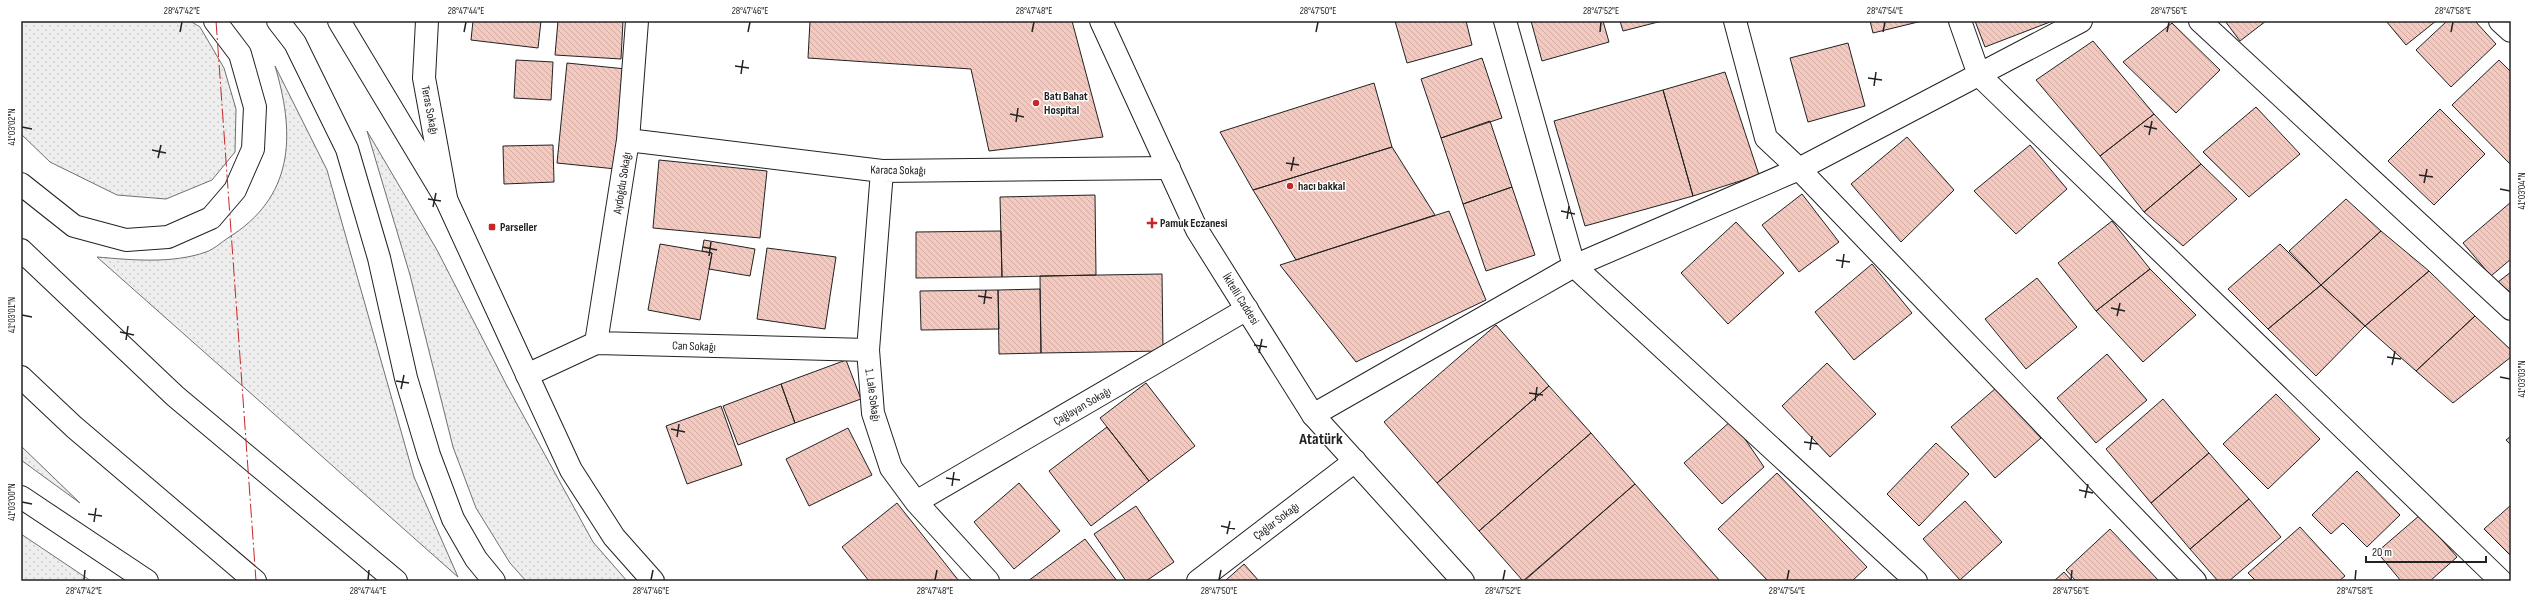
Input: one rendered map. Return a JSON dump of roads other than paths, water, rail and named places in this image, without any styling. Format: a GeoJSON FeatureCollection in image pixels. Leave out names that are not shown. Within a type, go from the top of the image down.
{"type":"FeatureCollection","features":[{"type":"Feature","properties":{"kind":"street"},"geometry":{"type":"LineString","coordinates":[[21,184],[74,226],[126,240],[168,237],[211,218],[235,190],[253,149],[255,107],[240,54],[215,21]]}},
{"type":"Feature","properties":{"kind":"street"},"geometry":{"type":"LineString","coordinates":[[278,21],[295,43],[347,149],[379,258],[406,378],[429,455],[453,519],[476,559],[494,581]]}},
{"type":"Feature","properties":{"kind":"street"},"geometry":{"type":"LineString","coordinates":[[339,21],[446,199],[571,470],[614,537],[653,581]]}},
{"type":"Feature","properties":{"kind":"street","name":"Teras Sokağı"},"geometry":{"type":"LineString","coordinates":[[427,21],[424,78],[446,199]]}},
{"type":"Feature","properties":{"kind":"street","name":"Aydoğdu Sokağı"},"geometry":{"type":"LineString","coordinates":[[596,343],[628,140],[637,21]]}},
{"type":"Feature","properties":{"kind":"street","name":"İkitelli Caddesi"},"geometry":{"type":"LineString","coordinates":[[1101,21],[1197,230],[1312,415],[1463,581]]}},
{"type":"Feature","properties":{"kind":"street"},"geometry":{"type":"LineString","coordinates":[[1504,21],[1574,266],[1916,581]]}},
{"type":"Feature","properties":{"kind":"street"},"geometry":{"type":"LineString","coordinates":[[1735,21],[1766,138],[1799,169],[2195,581]]}},
{"type":"Feature","properties":{"kind":"street"},"geometry":{"type":"LineString","coordinates":[[1960,21],[1979,75],[2501,581]]}},
{"type":"Feature","properties":{"kind":"street"},"geometry":{"type":"LineString","coordinates":[[1312,415],[1574,266],[1799,169],[2081,21]]}},
{"type":"Feature","properties":{"kind":"street"},"geometry":{"type":"LineString","coordinates":[[2200,21],[2511,309]]}},
{"type":"Feature","properties":{"kind":"street"},"geometry":{"type":"LineString","coordinates":[[2500,21],[2511,31]]}},
{"type":"Feature","properties":{"kind":"street","name":"Karaca Sokağı"},"geometry":{"type":"LineString","coordinates":[[628,140],[882,171],[1168,168]]}},
{"type":"Feature","properties":{"kind":"street","name":"1. Lale Sokağı"},"geometry":{"type":"LineString","coordinates":[[882,171],[868,350],[873,414],[891,468],[916,502],[988,581]]}},
{"type":"Feature","properties":{"kind":"street"},"geometry":{"type":"LineString","coordinates":[[21,250],[174,396],[396,581]]}},
{"type":"Feature","properties":{"kind":"street","name":"Çağlayan Sokağı"},"geometry":{"type":"LineString","coordinates":[[916,502],[1247,309]]}},
{"type":"Feature","properties":{"kind":"street","name":"Can Sokağı"},"geometry":{"type":"LineString","coordinates":[[527,375],[596,343],[868,350]]}},
{"type":"Feature","properties":{"kind":"street"},"geometry":{"type":"LineString","coordinates":[[21,378],[74,427],[255,581]]}},
{"type":"Feature","properties":{"kind":"street","name":"Çağlar Sokağı"},"geometry":{"type":"LineString","coordinates":[[1198,581],[1355,461]]}},
{"type":"Feature","properties":{"kind":"street"},"geometry":{"type":"LineString","coordinates":[[21,497],[147,581]]}},
{"type":"Feature","properties":{"kind":"place","name":"Batı Bahat Hospital"},"geometry":{"type":"Point","coordinates":[1036,103]}},
{"type":"Feature","properties":{"kind":"place","name":"hacı bakkal"},"geometry":{"type":"Point","coordinates":[1290,186]}},
{"type":"Feature","properties":{"kind":"place","name":"Pamuk Eczanesi"},"geometry":{"type":"Point","coordinates":[1152,223]}},
{"type":"Feature","properties":{"kind":"place","name":"Parseller"},"geometry":{"type":"Point","coordinates":[492,227]}},
{"type":"Feature","properties":{"kind":"district","name":"Atatürk"},"geometry":{"type":"Point","coordinates":[1321,438]}}]}
